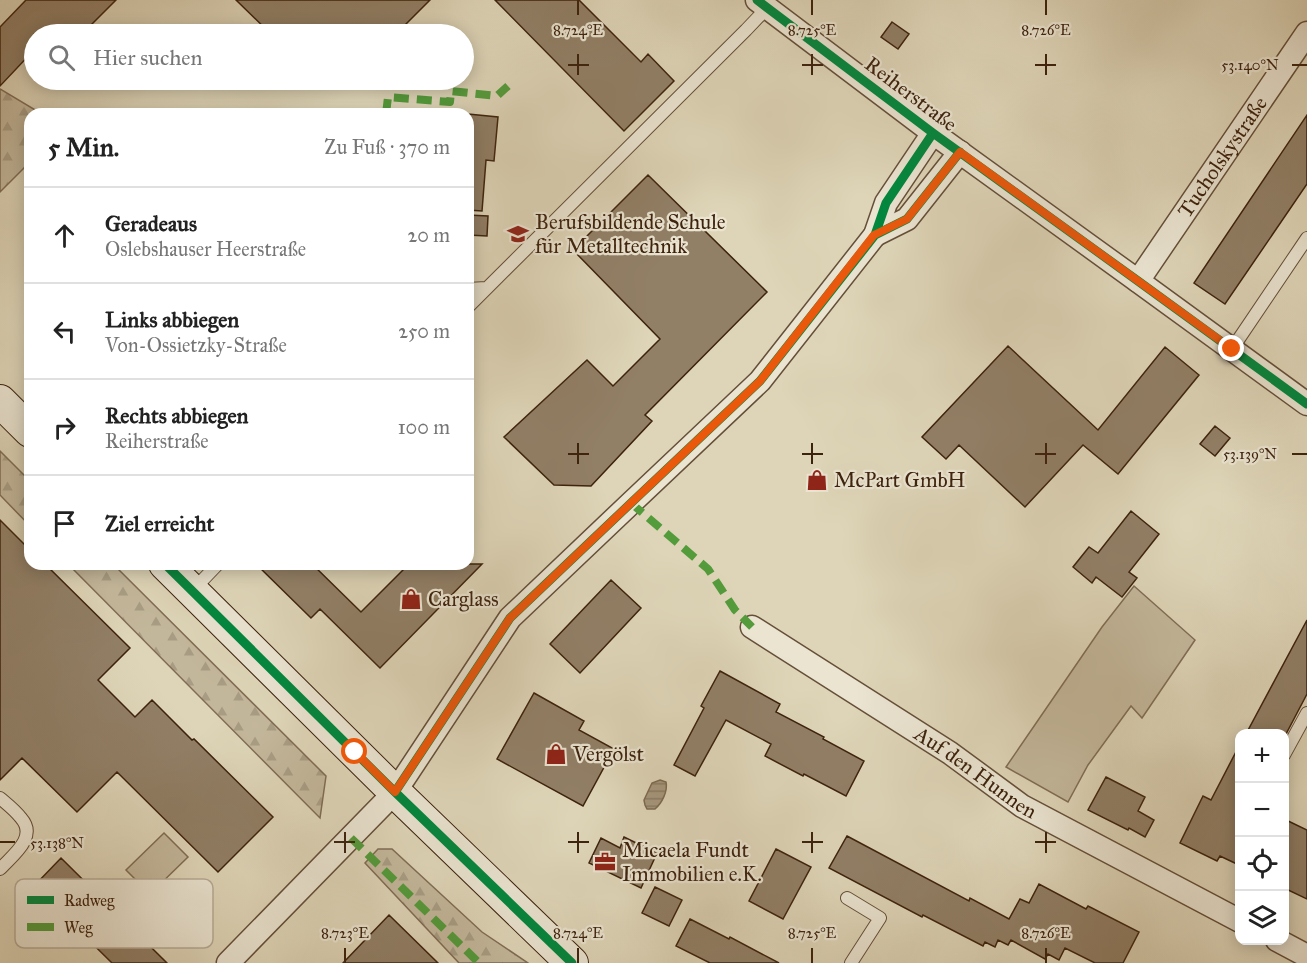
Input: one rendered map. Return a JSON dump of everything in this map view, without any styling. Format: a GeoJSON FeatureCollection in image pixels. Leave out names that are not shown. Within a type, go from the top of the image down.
{"type":"FeatureCollection","features":[{"type":"Feature","properties":{"kind":"main road"},"geometry":{"type":"LineString","coordinates":[[0,401],[24,424]]}},
{"type":"Feature","properties":{"kind":"main road"},"geometry":{"type":"LineString","coordinates":[[171,570],[572,963]]}},
{"type":"Feature","properties":{"kind":"street","name":"Reiherstraße"},"geometry":{"type":"LineString","coordinates":[[762,4],[933,133],[1307,404]]}},
{"type":"Feature","properties":{"kind":"street","name":"Tucholskystraße"},"geometry":{"type":"LineString","coordinates":[[1138,281],[1307,33]]}},
{"type":"Feature","properties":{"kind":"street"},"geometry":{"type":"LineString","coordinates":[[228,963],[395,792],[510,618],[760,381],[874,235],[886,202],[933,133]]}},
{"type":"Feature","properties":{"kind":"street"},"geometry":{"type":"LineString","coordinates":[[874,235],[907,219],[960,152]]}},
{"type":"Feature","properties":{"kind":"street","name":"Auf den Hunnen"},"geometry":{"type":"LineString","coordinates":[[752,627],[950,753],[1022,806],[1235,919]]}},
{"type":"Feature","properties":{"kind":"street"},"geometry":{"type":"LineString","coordinates":[[1286,945],[1307,956]]}},
{"type":"Feature","properties":{"kind":"lane"},"geometry":{"type":"LineString","coordinates":[[474,301],[730,47],[762,4]]}},
{"type":"Feature","properties":{"kind":"lane"},"geometry":{"type":"LineString","coordinates":[[1232,349],[1307,238]]}},
{"type":"Feature","properties":{"kind":"lane"},"geometry":{"type":"LineString","coordinates":[[474,289],[486,288]]}},
{"type":"Feature","properties":{"kind":"lane"},"geometry":{"type":"LineString","coordinates":[[192,591],[212,570]]}},
{"type":"Feature","properties":{"kind":"lane"},"geometry":{"type":"LineString","coordinates":[[1289,746],[1307,713]]}},
{"type":"Feature","properties":{"kind":"lane"},"geometry":{"type":"LineString","coordinates":[[0,798],[22,819],[27,832],[22,846],[0,868]]}},
{"type":"Feature","properties":{"kind":"lane"},"geometry":{"type":"LineString","coordinates":[[847,898],[880,918],[851,963]]}},
{"type":"Feature","properties":{"kind":"green space"},"geometry":{"type":"Polygon","coordinates":[[[0,89],[32,108],[24,108],[24,168],[0,192],[0,89]]]}},
{"type":"Feature","properties":{"kind":"green space"},"geometry":{"type":"Polygon","coordinates":[[[0,451],[24,475],[24,520],[0,495],[0,451]]]}},
{"type":"Feature","properties":{"kind":"green space"},"geometry":{"type":"Polygon","coordinates":[[[74,570],[119,570],[326,776],[320,818],[74,570]]]}},
{"type":"Feature","properties":{"kind":"green space"},"geometry":{"type":"Polygon","coordinates":[[[1134,586],[1195,640],[1142,718],[1131,706],[1088,765],[1068,802],[1006,767],[1102,627],[1134,586]]]}},
{"type":"Feature","properties":{"kind":"green space"},"geometry":{"type":"Polygon","coordinates":[[[164,833],[188,857],[165,879],[135,879],[126,870],[164,833]]]}},
{"type":"Feature","properties":{"kind":"green space"},"geometry":{"type":"Polygon","coordinates":[[[378,849],[392,849],[482,932],[528,963],[459,963],[365,863],[378,849]]]}},
{"type":"Feature","properties":{"kind":"shaded area"},"geometry":{"type":"Polygon","coordinates":[[[660,780],[666,782],[664,797],[655,809],[647,809],[644,800],[652,783],[660,780]]]}},
{"type":"Feature","properties":{"kind":"building"},"geometry":{"type":"Polygon","coordinates":[[[26,0],[116,0],[92,24],[24,24],[24,61],[0,86],[0,27],[26,0]]]}},
{"type":"Feature","properties":{"kind":"building"},"geometry":{"type":"Polygon","coordinates":[[[236,0],[430,0],[406,24],[261,24],[236,0]]]}},
{"type":"Feature","properties":{"kind":"building"},"geometry":{"type":"Polygon","coordinates":[[[495,0],[579,0],[641,62],[648,54],[674,81],[624,131],[495,0]]]}},
{"type":"Feature","properties":{"kind":"building"},"geometry":{"type":"Polygon","coordinates":[[[892,22],[909,34],[898,49],[881,37],[892,22]]]}},
{"type":"Feature","properties":{"kind":"building"},"geometry":{"type":"Polygon","coordinates":[[[474,115],[498,117],[494,161],[486,160],[482,211],[474,210],[474,115]]]}},
{"type":"Feature","properties":{"kind":"building"},"geometry":{"type":"Polygon","coordinates":[[[1307,115],[1307,184],[1225,304],[1194,283],[1307,115]]]}},
{"type":"Feature","properties":{"kind":"building"},"geometry":{"type":"Polygon","coordinates":[[[648,175],[767,292],[645,415],[652,421],[591,486],[554,485],[504,437],[587,360],[613,386],[660,339],[573,250],[648,175]]]}},
{"type":"Feature","properties":{"kind":"building"},"geometry":{"type":"Polygon","coordinates":[[[474,215],[488,216],[487,236],[474,235],[474,215]]]}},
{"type":"Feature","properties":{"kind":"building"},"geometry":{"type":"Polygon","coordinates":[[[1008,346],[1098,430],[1165,347],[1199,375],[1118,474],[1083,445],[1025,507],[959,445],[946,459],[922,437],[1008,346]]]}},
{"type":"Feature","properties":{"kind":"building"},"geometry":{"type":"Polygon","coordinates":[[[1215,426],[1230,438],[1215,456],[1200,444],[1215,426]]]}},
{"type":"Feature","properties":{"kind":"building"},"geometry":{"type":"Polygon","coordinates":[[[1131,511],[1159,534],[1129,572],[1137,578],[1122,597],[1096,577],[1092,583],[1073,567],[1089,547],[1098,553],[1131,511]]]}},
{"type":"Feature","properties":{"kind":"building"},"geometry":{"type":"Polygon","coordinates":[[[0,520],[24,544],[24,570],[51,570],[130,648],[98,680],[135,717],[152,700],[273,817],[218,872],[117,772],[77,812],[22,758],[0,780],[0,520]]]}},
{"type":"Feature","properties":{"kind":"building","name":"Carglass"},"geometry":{"type":"Polygon","coordinates":[[[474,564],[482,564],[380,668],[320,609],[311,618],[262,570],[318,570],[361,612],[403,570],[474,570],[474,564]]]}},
{"type":"Feature","properties":{"kind":"building"},"geometry":{"type":"Polygon","coordinates":[[[611,580],[641,608],[580,673],[550,644],[611,580]]]}},
{"type":"Feature","properties":{"kind":"building"},"geometry":{"type":"Polygon","coordinates":[[[1307,620],[1307,694],[1289,729],[1249,729],[1307,620]]]}},
{"type":"Feature","properties":{"kind":"building"},"geometry":{"type":"Polygon","coordinates":[[[720,671],[780,704],[776,712],[864,761],[846,796],[765,756],[771,744],[726,720],[695,776],[674,765],[704,708],[701,706],[720,671]]]}},
{"type":"Feature","properties":{"kind":"building","name":"Vergölst"},"geometry":{"type":"Polygon","coordinates":[[[534,693],[584,721],[579,730],[614,749],[583,806],[497,759],[534,693]]]}},
{"type":"Feature","properties":{"kind":"building"},"geometry":{"type":"Polygon","coordinates":[[[1235,754],[1235,863],[1220,856],[1217,861],[1180,843],[1203,796],[1211,800],[1235,754]]]}},
{"type":"Feature","properties":{"kind":"building"},"geometry":{"type":"Polygon","coordinates":[[[1106,777],[1145,797],[1138,811],[1154,820],[1145,837],[1088,810],[1106,777]]]}},
{"type":"Feature","properties":{"kind":"building"},"geometry":{"type":"Polygon","coordinates":[[[1289,821],[1307,830],[1307,899],[1289,890],[1289,821]]]}},
{"type":"Feature","properties":{"kind":"building"},"geometry":{"type":"Polygon","coordinates":[[[847,836],[969,901],[970,898],[1009,919],[1020,899],[1029,903],[1039,884],[1086,909],[1088,906],[1139,932],[1123,963],[1095,963],[1065,948],[1059,960],[1048,954],[1045,959],[1011,940],[1008,945],[998,940],[995,947],[985,942],[983,946],[829,868],[847,836]]]}},
{"type":"Feature","properties":{"kind":"building"},"geometry":{"type":"Polygon","coordinates":[[[624,837],[657,853],[641,888],[589,863],[601,838],[620,848],[624,837]]]}},
{"type":"Feature","properties":{"kind":"building"},"geometry":{"type":"Polygon","coordinates":[[[776,849],[811,867],[783,919],[749,901],[776,849]]]}},
{"type":"Feature","properties":{"kind":"building"},"geometry":{"type":"Polygon","coordinates":[[[61,858],[82,879],[41,879],[61,858]]]}},
{"type":"Feature","properties":{"kind":"building"},"geometry":{"type":"Polygon","coordinates":[[[655,887],[682,900],[669,926],[642,913],[655,887]]]}},
{"type":"Feature","properties":{"kind":"building"},"geometry":{"type":"Polygon","coordinates":[[[389,915],[438,963],[343,963],[389,915]]]}},
{"type":"Feature","properties":{"kind":"building"},"geometry":{"type":"Polygon","coordinates":[[[690,919],[779,963],[710,963],[676,946],[690,919]]]}},
{"type":"Feature","properties":{"kind":"building"},"geometry":{"type":"Polygon","coordinates":[[[97,948],[152,948],[167,963],[112,963],[97,948]]]}},
{"type":"Feature","properties":{"kind":"marked path"},"geometry":{"type":"LineString","coordinates":[[387,108],[388,97],[450,102],[451,91],[497,96],[508,86]]}},
{"type":"Feature","properties":{"kind":"marked path"},"geometry":{"type":"LineString","coordinates":[[631,503],[708,569],[735,610],[752,627]]}},
{"type":"Feature","properties":{"kind":"marked path"},"geometry":{"type":"LineString","coordinates":[[351,838],[479,963]]}},
{"type":"Feature","properties":{"kind":"cycle path"},"geometry":{"type":"LineString","coordinates":[[757,0],[933,133],[1307,404]]}},
{"type":"Feature","properties":{"kind":"cycle path"},"geometry":{"type":"LineString","coordinates":[[395,792],[510,618],[760,381],[875,235],[886,203],[933,133]]}},
{"type":"Feature","properties":{"kind":"cycle path"},"geometry":{"type":"LineString","coordinates":[[875,235],[907,219],[960,152]]}},
{"type":"Feature","properties":{"kind":"cycle path"},"geometry":{"type":"LineString","coordinates":[[171,570],[572,963]]}},
{"type":"Feature","properties":{"kind":"place","name":"Berufsbildende Schule für Metalltechnik"},"geometry":{"type":"Point","coordinates":[518,234]}},
{"type":"Feature","properties":{"kind":"place","name":"McPart GmbH"},"geometry":{"type":"Point","coordinates":[817,480]}},
{"type":"Feature","properties":{"kind":"place","name":"Carglass"},"geometry":{"type":"Point","coordinates":[411,599]}},
{"type":"Feature","properties":{"kind":"place","name":"Vergölst"},"geometry":{"type":"Point","coordinates":[556,754]}},
{"type":"Feature","properties":{"kind":"place","name":"Micaela Fundt Immobilien e.K."},"geometry":{"type":"Point","coordinates":[605,862]}},
{"type":"Feature","properties":{"kind":"route"},"geometry":{"type":"LineString","coordinates":[[355,752],[395,792],[510,618],[760,381],[874,235],[907,219],[960,152],[1232,349]]}}]}
